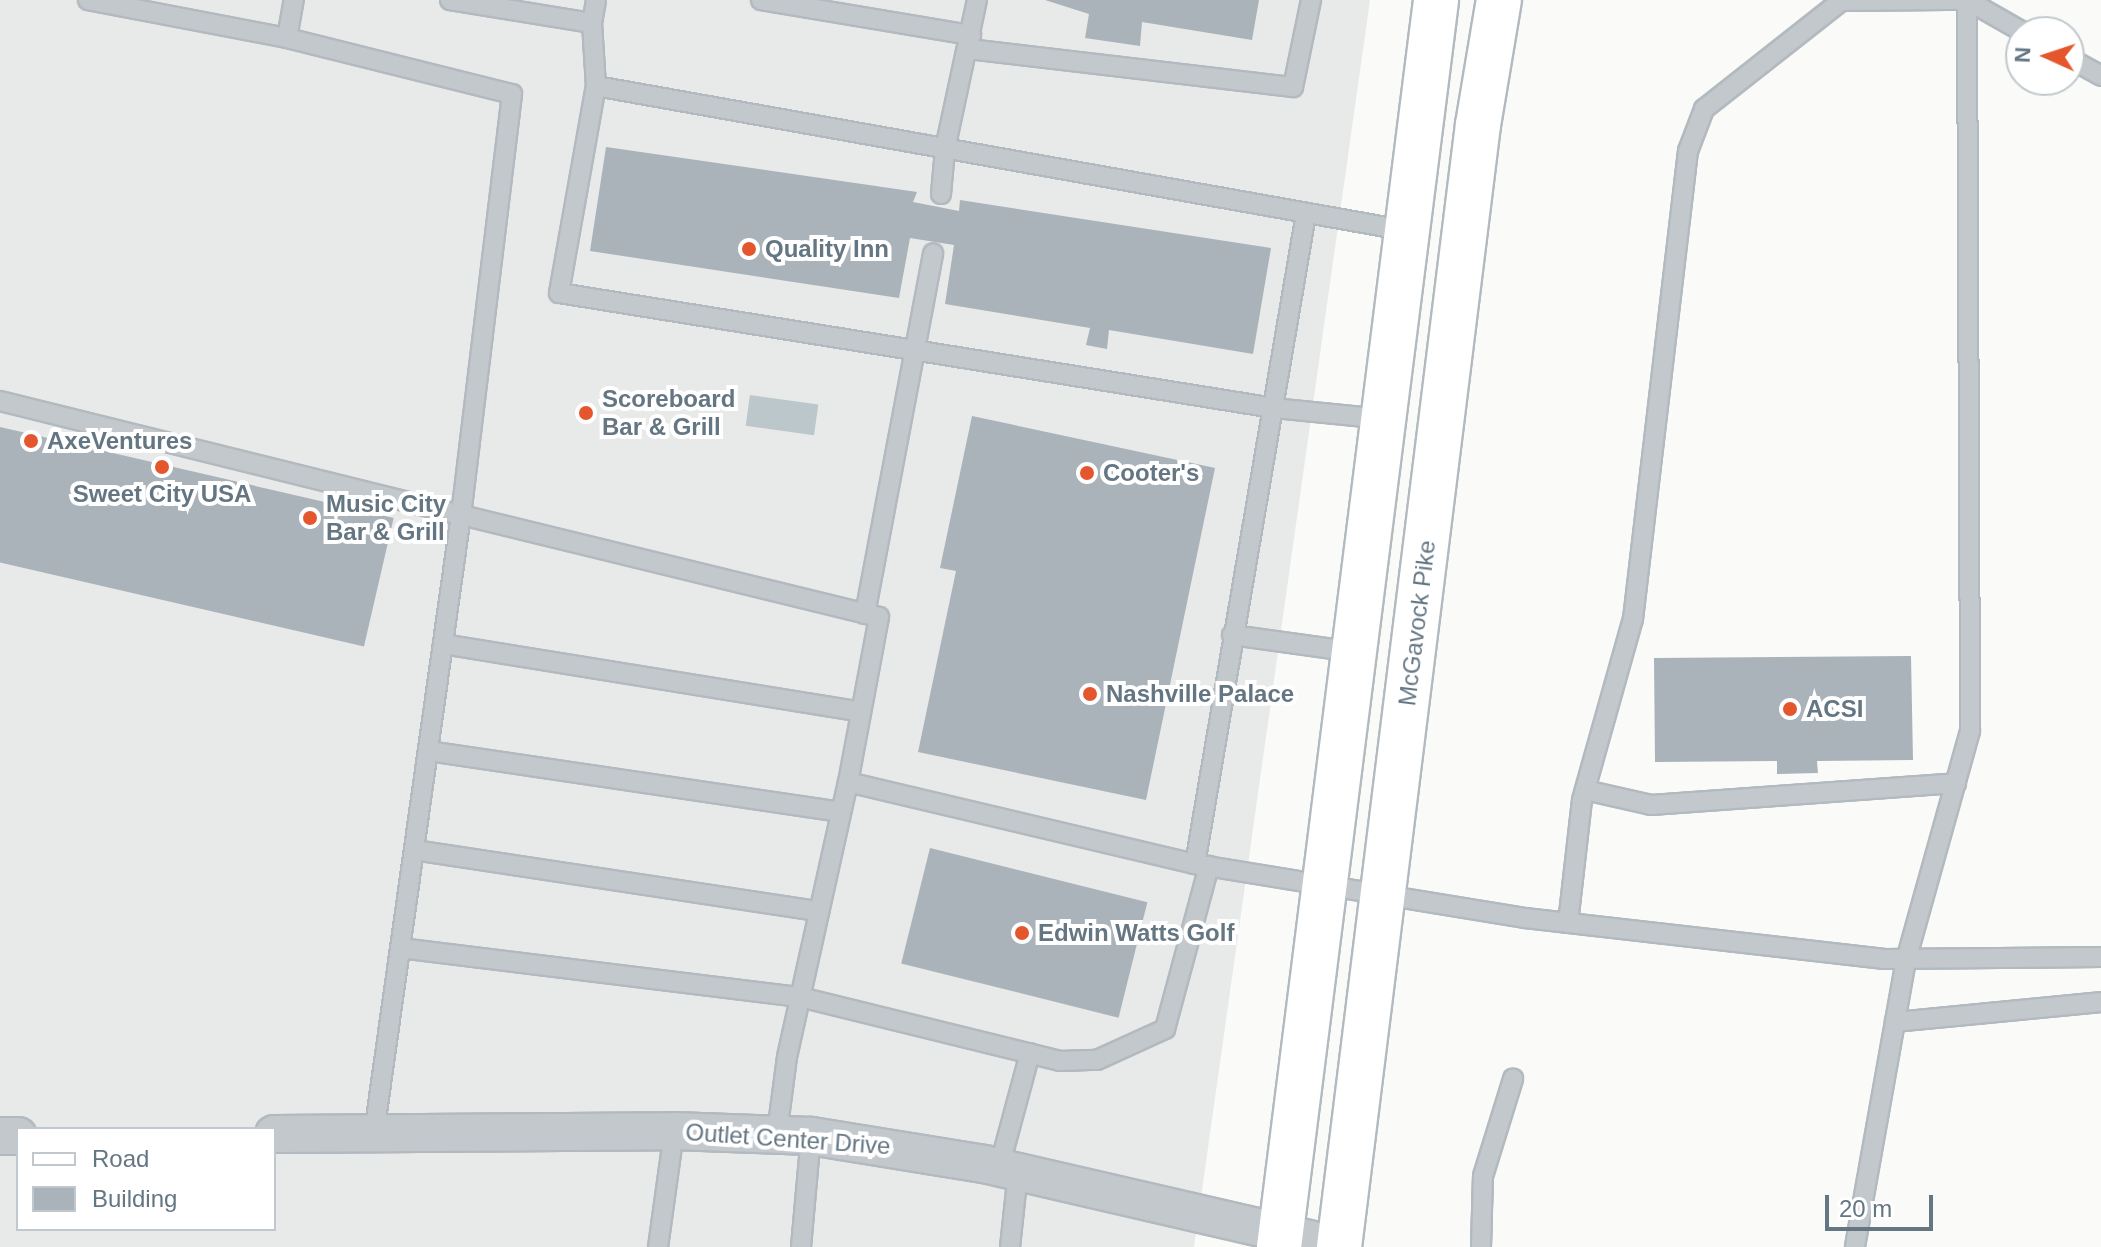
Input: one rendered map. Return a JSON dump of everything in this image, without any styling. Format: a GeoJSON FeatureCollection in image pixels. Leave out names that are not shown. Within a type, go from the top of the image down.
{"type":"FeatureCollection","features":[{"type":"Feature","properties":{"kind":"street"},"geometry":{"type":"LineString","coordinates":[[1280,1241],[1436,0]]}},
{"type":"Feature","properties":{"kind":"street","name":"McGavock Pike"},"geometry":{"type":"LineString","coordinates":[[1340,1246],[1478,125],[1499,0]]}},
{"type":"Feature","properties":{"kind":"street","name":"Outlet Center Drive"},"geometry":{"type":"LineString","coordinates":[[276,1134],[674,1131],[794,1134],[887,1145],[1009,1170],[1280,1241],[1340,1246]]}},
{"type":"Feature","properties":{"kind":"lane"},"geometry":{"type":"LineString","coordinates":[[88,0],[287,38],[512,94],[461,515],[374,1133]]}},
{"type":"Feature","properties":{"kind":"lane"},"geometry":{"type":"LineString","coordinates":[[287,38],[294,0]]}},
{"type":"Feature","properties":{"kind":"lane"},"geometry":{"type":"LineString","coordinates":[[450,0],[592,23]]}},
{"type":"Feature","properties":{"kind":"lane"},"geometry":{"type":"LineString","coordinates":[[596,0],[592,23],[596,86],[559,293],[1274,408],[1384,419]]}},
{"type":"Feature","properties":{"kind":"lane"},"geometry":{"type":"LineString","coordinates":[[761,0],[970,42],[1293,87],[1311,0]]}},
{"type":"Feature","properties":{"kind":"lane"},"geometry":{"type":"LineString","coordinates":[[941,194],[945,149],[977,0]]}},
{"type":"Feature","properties":{"kind":"lane"},"geometry":{"type":"LineString","coordinates":[[1568,923],[1585,790],[1633,619],[1688,151],[1704,109],[1841,1],[1967,0],[2005,22]]}},
{"type":"Feature","properties":{"kind":"lane"},"geometry":{"type":"LineString","coordinates":[[1855,1247],[1906,960],[1970,731],[1967,0]]}},
{"type":"Feature","properties":{"kind":"lane"},"geometry":{"type":"LineString","coordinates":[[596,86],[1408,232]]}},
{"type":"Feature","properties":{"kind":"lane"},"geometry":{"type":"LineString","coordinates":[[400,948],[800,997],[1060,1061],[1097,1060],[1165,1029],[1202,865],[1232,635],[1306,214]]}},
{"type":"Feature","properties":{"kind":"lane"},"geometry":{"type":"LineString","coordinates":[[865,614],[918,352],[933,253]]}},
{"type":"Feature","properties":{"kind":"lane"},"geometry":{"type":"LineString","coordinates":[[0,401],[879,617],[848,782],[800,997],[794,1134],[801,1247]]}},
{"type":"Feature","properties":{"kind":"lane"},"geometry":{"type":"LineString","coordinates":[[1232,635],[1355,652]]}},
{"type":"Feature","properties":{"kind":"lane"},"geometry":{"type":"LineString","coordinates":[[443,644],[861,712]]}},
{"type":"Feature","properties":{"kind":"lane"},"geometry":{"type":"LineString","coordinates":[[428,751],[841,812]]}},
{"type":"Feature","properties":{"kind":"lane"},"geometry":{"type":"LineString","coordinates":[[848,782],[1202,865],[1568,923],[1906,960],[2101,957]]}},
{"type":"Feature","properties":{"kind":"lane"},"geometry":{"type":"LineString","coordinates":[[1585,790],[1651,805],[1956,783]]}},
{"type":"Feature","properties":{"kind":"lane"},"geometry":{"type":"LineString","coordinates":[[414,850],[819,911]]}},
{"type":"Feature","properties":{"kind":"lane"},"geometry":{"type":"LineString","coordinates":[[1895,1022],[2101,1002]]}},
{"type":"Feature","properties":{"kind":"lane"},"geometry":{"type":"LineString","coordinates":[[1010,1247],[1009,1170],[1030,1053]]}},
{"type":"Feature","properties":{"kind":"lane"},"geometry":{"type":"LineString","coordinates":[[1481,1247],[1483,1176],[1513,1079]]}},
{"type":"Feature","properties":{"kind":"lane"},"geometry":{"type":"LineString","coordinates":[[658,1247],[674,1131]]}},
{"type":"Feature","properties":{"kind":"shaded area"},"geometry":{"type":"Polygon","coordinates":[[[0,0],[1370,0],[1194,1247],[0,1247],[0,0]]]}},
{"type":"Feature","properties":{"kind":"shaded area"},"geometry":{"type":"Polygon","coordinates":[[[750,395],[818,405],[814,435],[746,426],[750,395]]]}},
{"type":"Feature","properties":{"kind":"building"},"geometry":{"type":"Polygon","coordinates":[[[1045,0],[1259,0],[1252,40],[1142,22],[1140,46],[1085,38],[1089,14],[1045,0]]]}},
{"type":"Feature","properties":{"kind":"building","name":"Quality Inn"},"geometry":{"type":"Polygon","coordinates":[[[606,147],[917,192],[913,202],[959,211],[960,200],[1271,248],[1253,354],[1109,330],[1107,349],[1086,345],[1090,328],[945,304],[954,245],[910,238],[899,298],[590,251],[606,147]]]}},
{"type":"Feature","properties":{"kind":"building"},"geometry":{"type":"Polygon","coordinates":[[[972,416],[1215,468],[1146,800],[918,752],[956,571],[940,568],[972,416]]]}},
{"type":"Feature","properties":{"kind":"building"},"geometry":{"type":"Polygon","coordinates":[[[0,427],[394,518],[364,646],[0,562],[0,427]]]}},
{"type":"Feature","properties":{"kind":"building"},"geometry":{"type":"Polygon","coordinates":[[[1911,656],[1913,760],[1817,761],[1818,773],[1777,774],[1777,761],[1655,762],[1654,658],[1911,656]]]}},
{"type":"Feature","properties":{"kind":"building"},"geometry":{"type":"Polygon","coordinates":[[[930,848],[1147,902],[1119,1018],[901,963],[930,848]]]}},
{"type":"Feature","properties":{"kind":"place","name":"Quality Inn"},"geometry":{"type":"Point","coordinates":[749,249]}},
{"type":"Feature","properties":{"kind":"place","name":"Scoreboard Bar & Grill"},"geometry":{"type":"Point","coordinates":[586,413]}},
{"type":"Feature","properties":{"kind":"place","name":"AxeVentures"},"geometry":{"type":"Point","coordinates":[31,441]}},
{"type":"Feature","properties":{"kind":"place","name":"Sweet City USA"},"geometry":{"type":"Point","coordinates":[162,467]}},
{"type":"Feature","properties":{"kind":"place","name":"Cooter's"},"geometry":{"type":"Point","coordinates":[1087,473]}},
{"type":"Feature","properties":{"kind":"place","name":"Music City Bar & Grill"},"geometry":{"type":"Point","coordinates":[310,518]}},
{"type":"Feature","properties":{"kind":"place","name":"Nashville Palace"},"geometry":{"type":"Point","coordinates":[1090,694]}},
{"type":"Feature","properties":{"kind":"place","name":"ACSI"},"geometry":{"type":"Point","coordinates":[1790,709]}},
{"type":"Feature","properties":{"kind":"place","name":"Edwin Watts Golf"},"geometry":{"type":"Point","coordinates":[1022,933]}}]}
